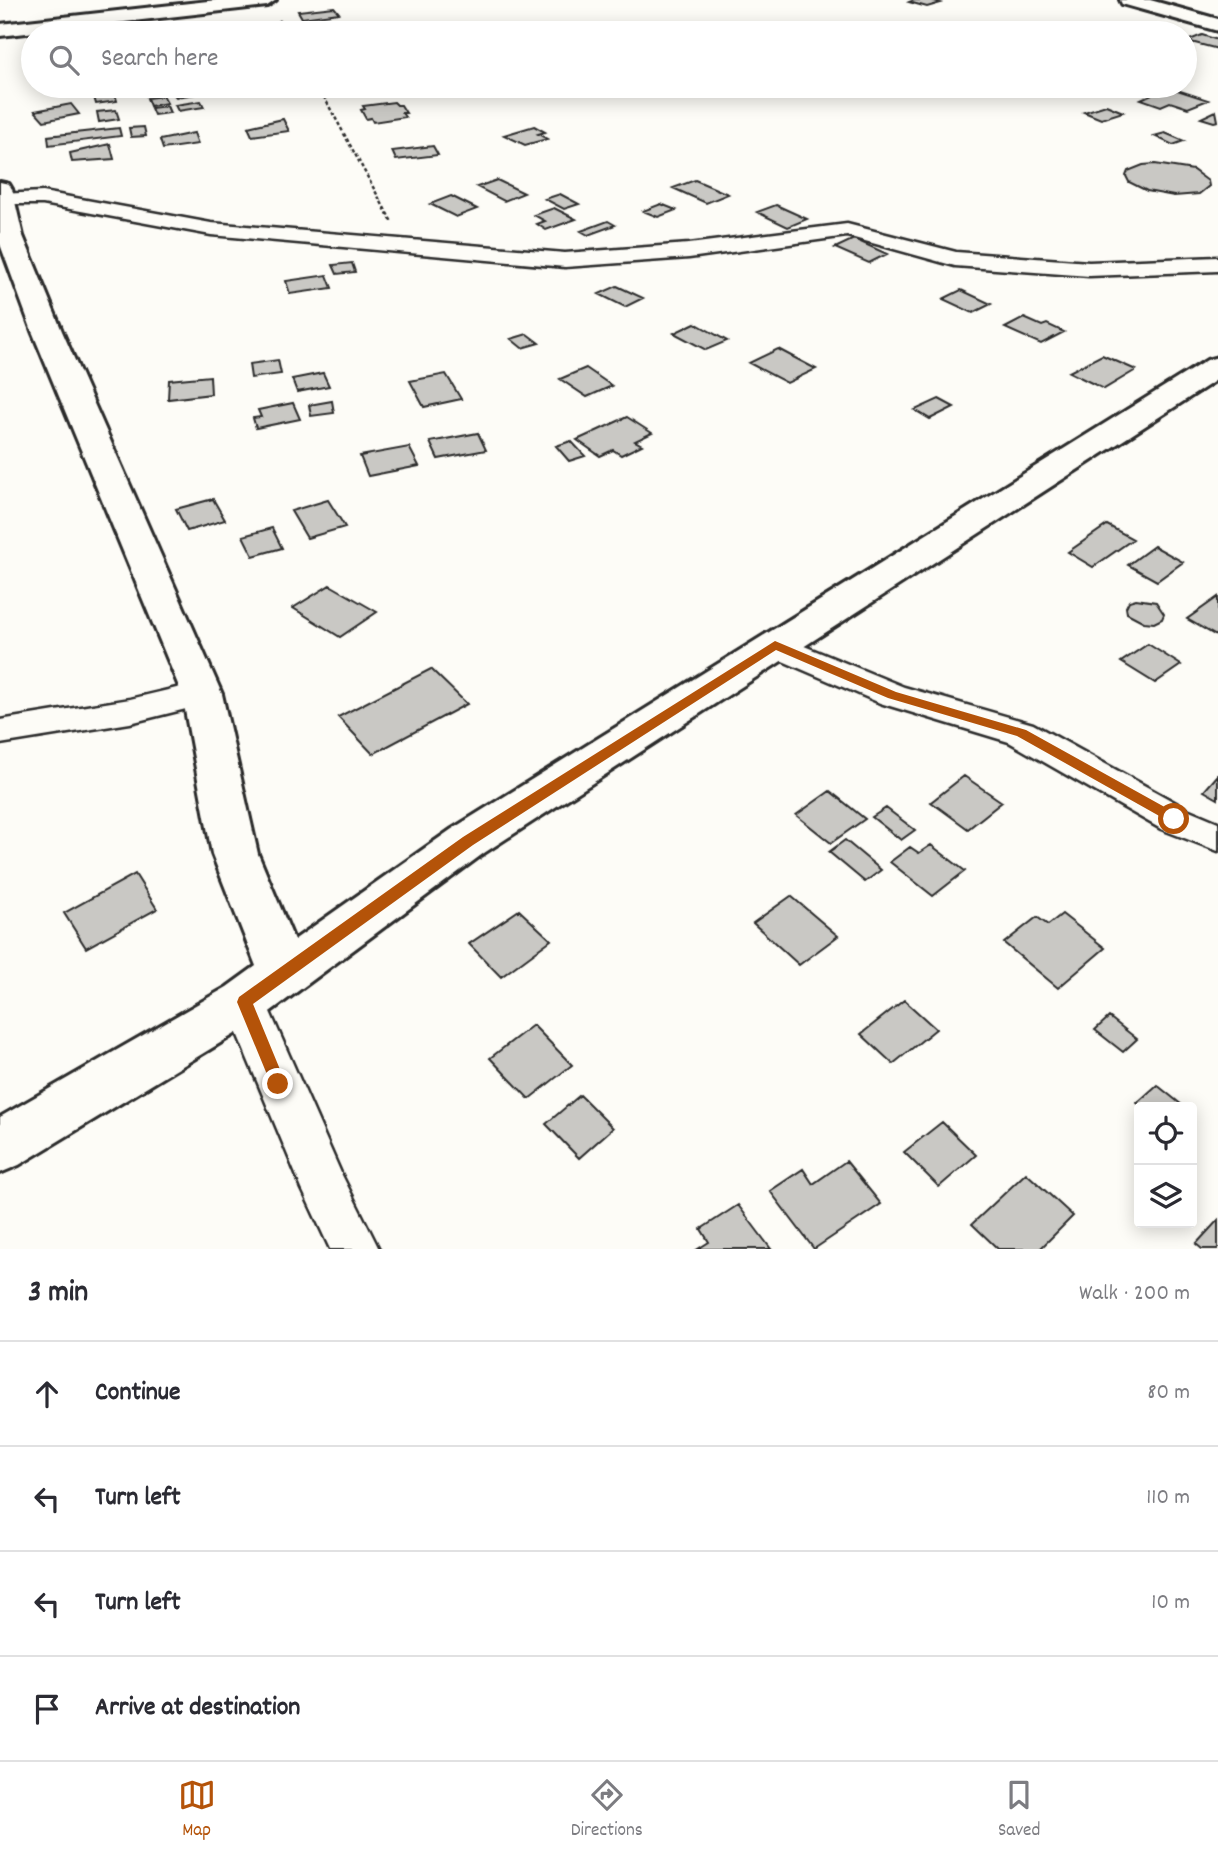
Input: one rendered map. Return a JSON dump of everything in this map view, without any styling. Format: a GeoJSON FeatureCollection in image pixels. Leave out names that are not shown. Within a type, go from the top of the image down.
{"type":"FeatureCollection","features":[{"type":"Feature","properties":{"kind":"street"},"geometry":{"type":"LineString","coordinates":[[80,21],[267,0]]}},
{"type":"Feature","properties":{"kind":"street"},"geometry":{"type":"LineString","coordinates":[[1129,0],[1218,24]]}},
{"type":"Feature","properties":{"kind":"street"},"geometry":{"type":"LineString","coordinates":[[0,30],[21,28]]}},
{"type":"Feature","properties":{"kind":"street"},"geometry":{"type":"LineString","coordinates":[[284,975],[235,854],[202,694],[58,358],[9,260],[10,236],[2,194],[43,198],[211,229],[565,260],[689,251],[847,230],[955,259],[1089,269],[1218,264]]}},
{"type":"Feature","properties":{"kind":"street"},"geometry":{"type":"LineString","coordinates":[[0,1147],[244,1002],[468,841],[1218,366]]}},
{"type":"Feature","properties":{"kind":"street"},"geometry":{"type":"LineString","coordinates":[[775,645],[892,695],[1021,733],[1174,819],[1218,836]]}},
{"type":"Feature","properties":{"kind":"street"},"geometry":{"type":"LineString","coordinates":[[0,732],[130,711],[202,694]]}},
{"type":"Feature","properties":{"kind":"street"},"geometry":{"type":"LineString","coordinates":[[244,1002],[309,1154],[355,1249]]}},
{"type":"Feature","properties":{"kind":"path"},"geometry":{"type":"LineString","coordinates":[[325,98],[405,244]]}},
{"type":"Feature","properties":{"kind":"building"},"geometry":{"type":"Polygon","coordinates":[[[914,0],[941,3],[927,7],[909,2],[914,0]]]}},
{"type":"Feature","properties":{"kind":"building"},"geometry":{"type":"Polygon","coordinates":[[[334,7],[339,13],[302,18],[298,11],[334,7]]]}},
{"type":"Feature","properties":{"kind":"building"},"geometry":{"type":"Polygon","coordinates":[[[1202,35],[1218,40],[1218,49],[1197,44],[1197,37],[1202,35]]]}},
{"type":"Feature","properties":{"kind":"building"},"geometry":{"type":"Polygon","coordinates":[[[1197,96],[1208,100],[1188,108],[1170,102],[1161,106],[1141,99],[1197,96]]]}},
{"type":"Feature","properties":{"kind":"building"},"geometry":{"type":"Polygon","coordinates":[[[94,98],[116,98],[117,101],[96,104],[94,98]]]}},
{"type":"Feature","properties":{"kind":"building"},"geometry":{"type":"Polygon","coordinates":[[[147,98],[164,98],[167,103],[150,106],[147,98]]]}},
{"type":"Feature","properties":{"kind":"building"},"geometry":{"type":"Polygon","coordinates":[[[201,101],[204,107],[178,111],[175,105],[201,101]]]}},
{"type":"Feature","properties":{"kind":"building"},"geometry":{"type":"Polygon","coordinates":[[[394,102],[401,105],[406,113],[402,113],[405,117],[373,122],[371,118],[366,119],[361,110],[365,109],[363,106],[394,102]]]}},
{"type":"Feature","properties":{"kind":"building"},"geometry":{"type":"Polygon","coordinates":[[[71,104],[79,114],[44,121],[35,111],[71,104]]]}},
{"type":"Feature","properties":{"kind":"building"},"geometry":{"type":"Polygon","coordinates":[[[1106,105],[1123,112],[1101,119],[1084,112],[1106,105]]]}},
{"type":"Feature","properties":{"kind":"building"},"geometry":{"type":"Polygon","coordinates":[[[167,106],[170,113],[154,115],[151,108],[167,106]]]}},
{"type":"Feature","properties":{"kind":"building"},"geometry":{"type":"Polygon","coordinates":[[[116,110],[119,119],[99,122],[97,112],[116,110]]]}},
{"type":"Feature","properties":{"kind":"building"},"geometry":{"type":"Polygon","coordinates":[[[1216,111],[1218,121],[1201,118],[1216,111]]]}},
{"type":"Feature","properties":{"kind":"building"},"geometry":{"type":"Polygon","coordinates":[[[283,119],[289,131],[252,136],[248,127],[283,119]]]}},
{"type":"Feature","properties":{"kind":"building"},"geometry":{"type":"Polygon","coordinates":[[[534,126],[545,132],[538,134],[547,139],[525,145],[504,135],[534,126]]]}},
{"type":"Feature","properties":{"kind":"building"},"geometry":{"type":"Polygon","coordinates":[[[144,127],[146,136],[131,137],[129,128],[144,127]]]}},
{"type":"Feature","properties":{"kind":"building"},"geometry":{"type":"Polygon","coordinates":[[[119,128],[121,136],[49,145],[48,136],[119,128]]]}},
{"type":"Feature","properties":{"kind":"building"},"geometry":{"type":"Polygon","coordinates":[[[194,133],[198,144],[163,149],[160,140],[194,133]]]}},
{"type":"Feature","properties":{"kind":"building"},"geometry":{"type":"Polygon","coordinates":[[[1165,133],[1184,141],[1173,145],[1154,136],[1165,133]]]}},
{"type":"Feature","properties":{"kind":"building"},"geometry":{"type":"Polygon","coordinates":[[[110,144],[114,159],[72,162],[70,153],[110,144]]]}},
{"type":"Feature","properties":{"kind":"building"},"geometry":{"type":"Polygon","coordinates":[[[433,146],[438,155],[396,160],[392,151],[433,146]]]}},
{"type":"Feature","properties":{"kind":"building"},"geometry":{"type":"Polygon","coordinates":[[[1155,164],[1193,170],[1208,181],[1209,186],[1199,194],[1174,196],[1147,191],[1129,182],[1126,176],[1128,171],[1155,164]]]}},
{"type":"Feature","properties":{"kind":"building"},"geometry":{"type":"Polygon","coordinates":[[[497,180],[524,193],[504,201],[477,187],[497,180]]]}},
{"type":"Feature","properties":{"kind":"building"},"geometry":{"type":"Polygon","coordinates":[[[695,180],[728,194],[706,203],[673,188],[695,180]]]}},
{"type":"Feature","properties":{"kind":"building"},"geometry":{"type":"Polygon","coordinates":[[[560,194],[579,204],[564,209],[545,199],[560,194]]]}},
{"type":"Feature","properties":{"kind":"building"},"geometry":{"type":"Polygon","coordinates":[[[451,196],[477,209],[456,217],[430,204],[451,196]]]}},
{"type":"Feature","properties":{"kind":"building"},"geometry":{"type":"Polygon","coordinates":[[[661,204],[676,210],[658,217],[643,211],[661,204]]]}},
{"type":"Feature","properties":{"kind":"building"},"geometry":{"type":"Polygon","coordinates":[[[776,205],[807,219],[788,227],[757,212],[776,205]]]}},
{"type":"Feature","properties":{"kind":"building"},"geometry":{"type":"Polygon","coordinates":[[[554,208],[576,219],[546,230],[537,224],[545,221],[534,215],[554,208]]]}},
{"type":"Feature","properties":{"kind":"building"},"geometry":{"type":"Polygon","coordinates":[[[608,221],[615,225],[588,235],[581,231],[608,221]]]}},
{"type":"Feature","properties":{"kind":"building"},"geometry":{"type":"Polygon","coordinates":[[[854,239],[887,254],[869,263],[835,248],[854,239]]]}},
{"type":"Feature","properties":{"kind":"building"},"geometry":{"type":"Polygon","coordinates":[[[352,263],[355,272],[337,274],[333,265],[352,263]]]}},
{"type":"Feature","properties":{"kind":"building"},"geometry":{"type":"Polygon","coordinates":[[[327,275],[332,288],[290,294],[286,281],[327,275]]]}},
{"type":"Feature","properties":{"kind":"building"},"geometry":{"type":"Polygon","coordinates":[[[617,286],[643,298],[625,307],[599,294],[617,286]]]}},
{"type":"Feature","properties":{"kind":"building"},"geometry":{"type":"Polygon","coordinates":[[[961,290],[991,304],[973,313],[943,299],[961,290]]]}},
{"type":"Feature","properties":{"kind":"building"},"geometry":{"type":"Polygon","coordinates":[[[1024,318],[1064,332],[1041,344],[1005,328],[1024,318]]]}},
{"type":"Feature","properties":{"kind":"building"},"geometry":{"type":"Polygon","coordinates":[[[695,323],[727,341],[706,350],[674,333],[695,323]]]}},
{"type":"Feature","properties":{"kind":"building"},"geometry":{"type":"Polygon","coordinates":[[[527,334],[539,343],[522,348],[511,339],[527,334]]]}},
{"type":"Feature","properties":{"kind":"building"},"geometry":{"type":"Polygon","coordinates":[[[778,349],[816,369],[787,383],[749,363],[778,349]]]}},
{"type":"Feature","properties":{"kind":"building"},"geometry":{"type":"Polygon","coordinates":[[[1102,355],[1136,370],[1104,389],[1069,372],[1102,355]]]}},
{"type":"Feature","properties":{"kind":"building"},"geometry":{"type":"Polygon","coordinates":[[[278,360],[281,374],[251,378],[249,364],[278,360]]]}},
{"type":"Feature","properties":{"kind":"building"},"geometry":{"type":"Polygon","coordinates":[[[586,368],[612,386],[587,397],[560,379],[586,368]]]}},
{"type":"Feature","properties":{"kind":"building"},"geometry":{"type":"Polygon","coordinates":[[[323,373],[329,386],[297,392],[292,379],[323,373]]]}},
{"type":"Feature","properties":{"kind":"building"},"geometry":{"type":"Polygon","coordinates":[[[446,374],[461,399],[424,407],[410,381],[446,374]]]}},
{"type":"Feature","properties":{"kind":"building"},"geometry":{"type":"Polygon","coordinates":[[[210,376],[211,394],[168,399],[169,380],[210,376]]]}},
{"type":"Feature","properties":{"kind":"building"},"geometry":{"type":"Polygon","coordinates":[[[939,399],[954,407],[930,419],[915,410],[939,399]]]}},
{"type":"Feature","properties":{"kind":"building"},"geometry":{"type":"Polygon","coordinates":[[[332,401],[334,413],[311,416],[309,405],[332,401]]]}},
{"type":"Feature","properties":{"kind":"building"},"geometry":{"type":"Polygon","coordinates":[[[293,403],[300,419],[256,428],[253,418],[261,417],[258,410],[293,403]]]}},
{"type":"Feature","properties":{"kind":"building"},"geometry":{"type":"Polygon","coordinates":[[[627,417],[652,433],[635,441],[642,445],[621,455],[613,450],[600,456],[577,440],[627,417]]]}},
{"type":"Feature","properties":{"kind":"building"},"geometry":{"type":"Polygon","coordinates":[[[478,433],[486,450],[438,459],[430,442],[478,433]]]}},
{"type":"Feature","properties":{"kind":"building"},"geometry":{"type":"Polygon","coordinates":[[[571,441],[585,456],[569,461],[556,446],[571,441]]]}},
{"type":"Feature","properties":{"kind":"building"},"geometry":{"type":"Polygon","coordinates":[[[409,447],[419,466],[368,476],[360,456],[409,447]]]}},
{"type":"Feature","properties":{"kind":"building"},"geometry":{"type":"Polygon","coordinates":[[[213,499],[225,520],[187,531],[176,509],[213,499]]]}},
{"type":"Feature","properties":{"kind":"building"},"geometry":{"type":"Polygon","coordinates":[[[328,500],[345,527],[307,538],[291,511],[328,500]]]}},
{"type":"Feature","properties":{"kind":"building"},"geometry":{"type":"Polygon","coordinates":[[[1107,525],[1133,539],[1093,567],[1068,552],[1107,525]]]}},
{"type":"Feature","properties":{"kind":"building"},"geometry":{"type":"Polygon","coordinates":[[[272,528],[282,548],[253,556],[243,536],[272,528]]]}},
{"type":"Feature","properties":{"kind":"building"},"geometry":{"type":"Polygon","coordinates":[[[1154,546],[1183,562],[1157,581],[1128,565],[1154,546]]]}},
{"type":"Feature","properties":{"kind":"building"},"geometry":{"type":"Polygon","coordinates":[[[330,585],[377,612],[340,637],[293,608],[330,585]]]}},
{"type":"Feature","properties":{"kind":"building"},"geometry":{"type":"Polygon","coordinates":[[[1218,597],[1218,637],[1187,619],[1218,597]]]}},
{"type":"Feature","properties":{"kind":"building"},"geometry":{"type":"Polygon","coordinates":[[[1136,599],[1156,602],[1164,614],[1162,619],[1154,623],[1144,622],[1127,613],[1129,601],[1136,599]]]}},
{"type":"Feature","properties":{"kind":"building"},"geometry":{"type":"Polygon","coordinates":[[[1148,644],[1181,665],[1155,683],[1121,662],[1148,644]]]}},
{"type":"Feature","properties":{"kind":"building"},"geometry":{"type":"Polygon","coordinates":[[[431,669],[467,704],[373,754],[338,717],[431,669]]]}},
{"type":"Feature","properties":{"kind":"building"},"geometry":{"type":"Polygon","coordinates":[[[1218,775],[1218,799],[1204,791],[1218,775]]]}},
{"type":"Feature","properties":{"kind":"building"},"geometry":{"type":"Polygon","coordinates":[[[964,776],[1002,802],[968,829],[931,802],[964,776]]]}},
{"type":"Feature","properties":{"kind":"building"},"geometry":{"type":"Polygon","coordinates":[[[830,791],[865,819],[831,843],[796,815],[830,791]]]}},
{"type":"Feature","properties":{"kind":"building"},"geometry":{"type":"Polygon","coordinates":[[[886,808],[915,830],[901,840],[872,817],[886,808]]]}},
{"type":"Feature","properties":{"kind":"building"},"geometry":{"type":"Polygon","coordinates":[[[845,840],[881,870],[865,882],[829,852],[845,840]]]}},
{"type":"Feature","properties":{"kind":"building"},"geometry":{"type":"Polygon","coordinates":[[[931,845],[965,871],[933,896],[890,862],[910,847],[919,853],[931,845]]]}},
{"type":"Feature","properties":{"kind":"building"},"geometry":{"type":"Polygon","coordinates":[[[135,874],[157,909],[86,948],[64,913],[135,874]]]}},
{"type":"Feature","properties":{"kind":"building"},"geometry":{"type":"Polygon","coordinates":[[[791,896],[838,936],[799,965],[753,923],[791,896]]]}},
{"type":"Feature","properties":{"kind":"building"},"geometry":{"type":"Polygon","coordinates":[[[519,910],[551,940],[501,977],[469,944],[519,910]]]}},
{"type":"Feature","properties":{"kind":"building"},"geometry":{"type":"Polygon","coordinates":[[[1062,914],[1105,948],[1058,988],[1004,943],[1037,917],[1048,925],[1062,914]]]}},
{"type":"Feature","properties":{"kind":"building"},"geometry":{"type":"Polygon","coordinates":[[[904,1000],[936,1029],[893,1064],[861,1034],[904,1000]]]}},
{"type":"Feature","properties":{"kind":"building"},"geometry":{"type":"Polygon","coordinates":[[[1109,1017],[1137,1039],[1123,1052],[1095,1030],[1109,1017]]]}},
{"type":"Feature","properties":{"kind":"building"},"geometry":{"type":"Polygon","coordinates":[[[533,1025],[572,1065],[529,1099],[490,1058],[533,1025]]]}},
{"type":"Feature","properties":{"kind":"building"},"geometry":{"type":"Polygon","coordinates":[[[1157,1085],[1178,1102],[1138,1102],[1157,1085]]]}},
{"type":"Feature","properties":{"kind":"building"},"geometry":{"type":"Polygon","coordinates":[[[580,1095],[613,1128],[579,1158],[546,1124],[580,1095]]]}},
{"type":"Feature","properties":{"kind":"building"},"geometry":{"type":"Polygon","coordinates":[[[942,1122],[976,1155],[939,1187],[904,1152],[942,1122]]]}},
{"type":"Feature","properties":{"kind":"building"},"geometry":{"type":"Polygon","coordinates":[[[846,1161],[881,1204],[814,1249],[770,1191],[803,1169],[813,1184],[846,1161]]]}},
{"type":"Feature","properties":{"kind":"building"},"geometry":{"type":"Polygon","coordinates":[[[1026,1173],[1073,1216],[1040,1249],[998,1249],[972,1224],[1026,1173]]]}},
{"type":"Feature","properties":{"kind":"building"},"geometry":{"type":"Polygon","coordinates":[[[738,1205],[771,1249],[698,1249],[709,1242],[701,1229],[738,1205]]]}},
{"type":"Feature","properties":{"kind":"building"},"geometry":{"type":"Polygon","coordinates":[[[1218,1220],[1218,1249],[1202,1249],[1196,1244],[1218,1220]]]}},
{"type":"Feature","properties":{"kind":"route"},"geometry":{"type":"LineString","coordinates":[[278,1084],[244,1002],[468,841],[775,645],[892,695],[1021,733],[1174,819]]}}]}
